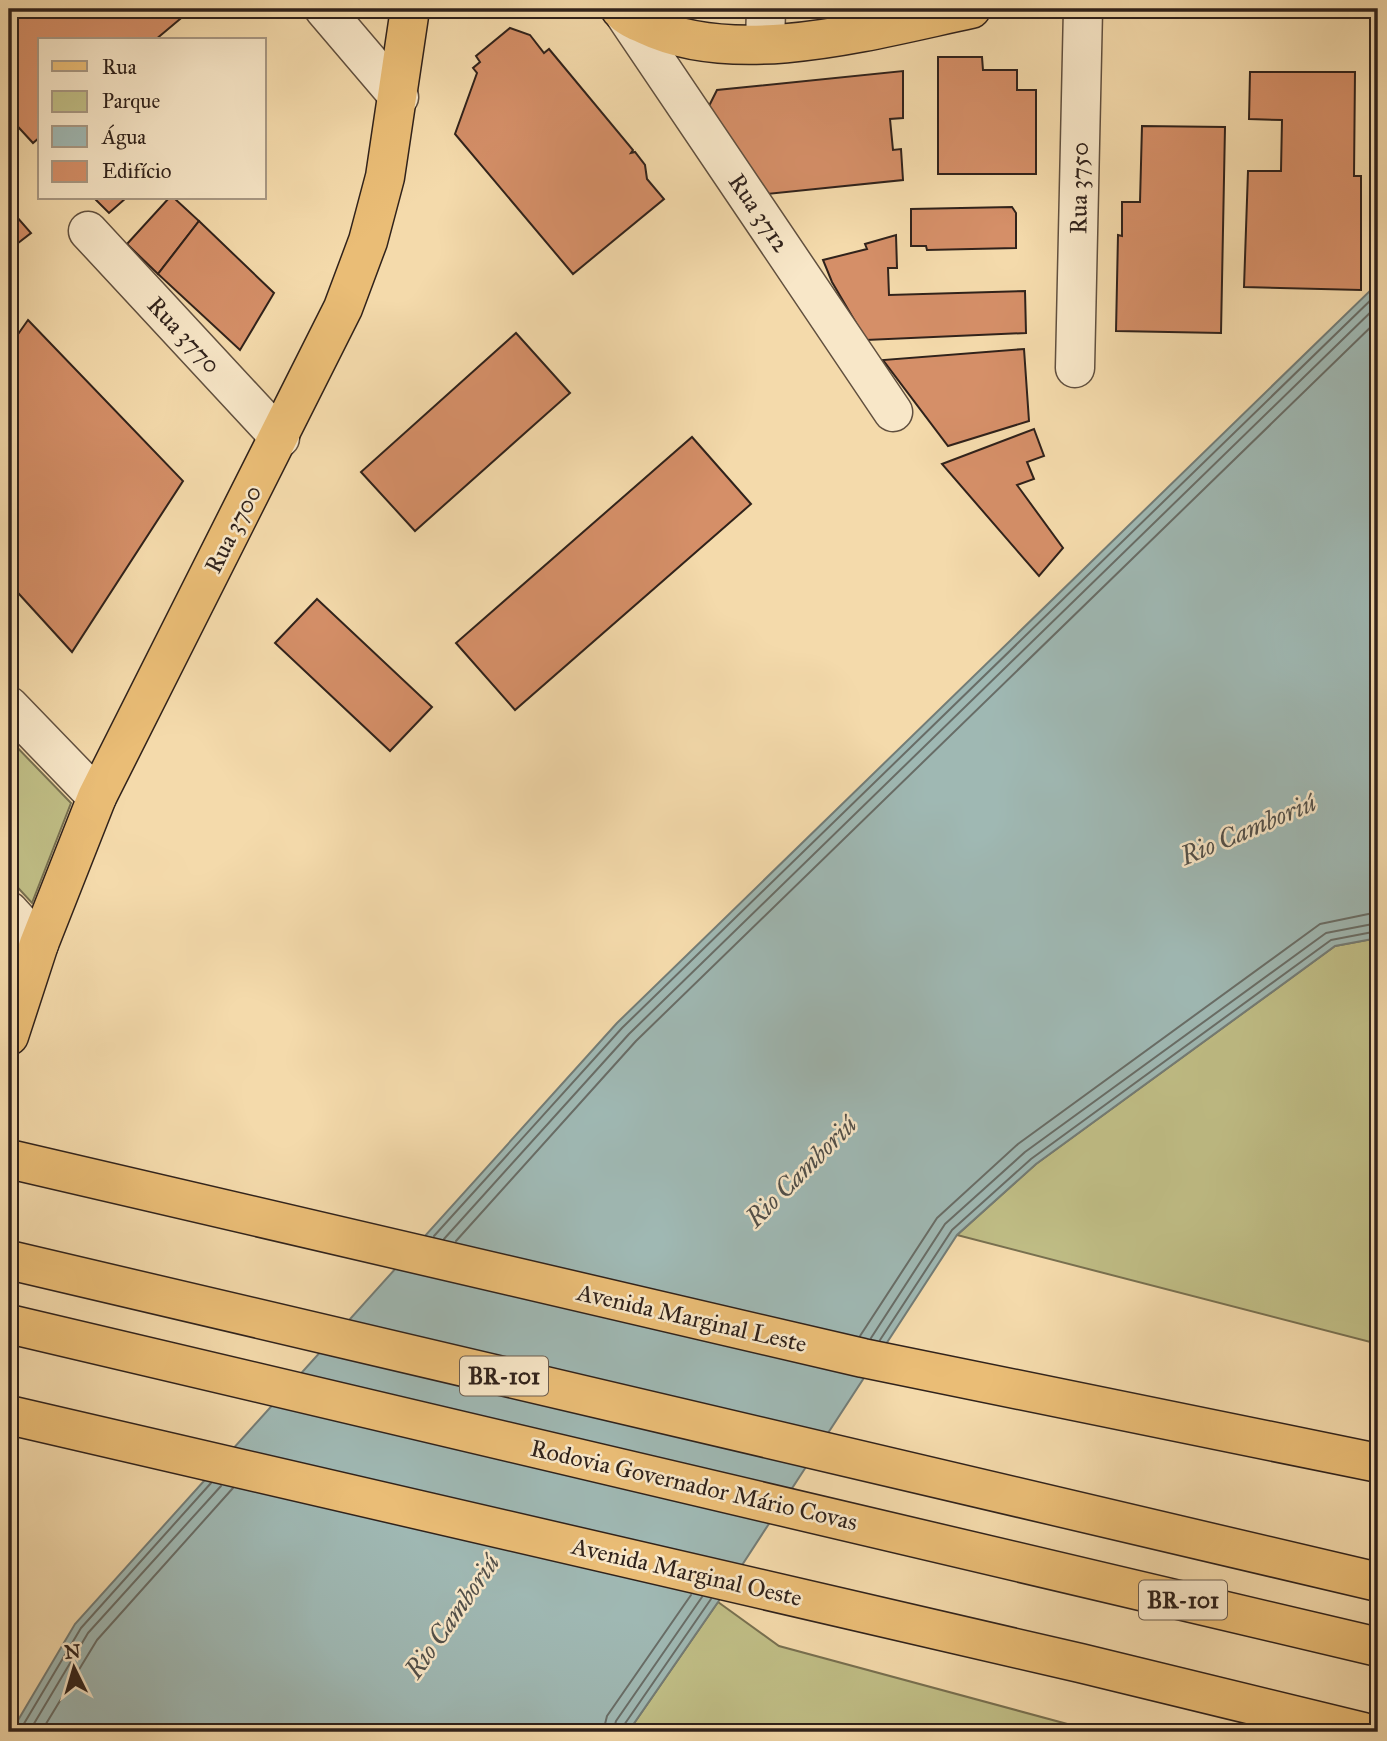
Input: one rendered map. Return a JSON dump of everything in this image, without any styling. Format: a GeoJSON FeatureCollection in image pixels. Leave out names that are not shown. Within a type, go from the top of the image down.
{"type":"FeatureCollection","features":[{"type":"Feature","properties":{"kind":"main road","name":"Rua 3700"},"geometry":{"type":"LineString","coordinates":[[9,1036],[39,944],[97,797],[280,438],[343,308],[368,242],[385,177],[410,9]]}},
{"type":"Feature","properties":{"kind":"main road"},"geometry":{"type":"LineString","coordinates":[[622,12],[669,36],[716,44],[766,26],[828,37],[971,9]]}},
{"type":"Feature","properties":{"kind":"main road","name":"Avenida Marginal Leste"},"geometry":{"type":"LineString","coordinates":[[9,1159],[863,1358],[1378,1463]]}},
{"type":"Feature","properties":{"kind":"main road","name":"BR-101"},"geometry":{"type":"LineString","coordinates":[[9,1260],[1378,1582]]}},
{"type":"Feature","properties":{"kind":"main road","name":"Rodovia Governador Mário Covas"},"geometry":{"type":"LineString","coordinates":[[9,1324],[1378,1647]]}},
{"type":"Feature","properties":{"kind":"main road","name":"Avenida Marginal Oeste"},"geometry":{"type":"LineString","coordinates":[[9,1415],[1080,1663],[1363,1732]]}},
{"type":"Feature","properties":{"kind":"street"},"geometry":{"type":"LineString","coordinates":[[324,9],[398,97]]}},
{"type":"Feature","properties":{"kind":"street","name":"Rua 3750"},"geometry":{"type":"LineString","coordinates":[[1075,368],[1083,9]]}},
{"type":"Feature","properties":{"kind":"street","name":"Rua 3712"},"geometry":{"type":"LineString","coordinates":[[622,12],[892,412]]}},
{"type":"Feature","properties":{"kind":"street","name":"Rua 3770"},"geometry":{"type":"LineString","coordinates":[[89,231],[280,438]]}},
{"type":"Feature","properties":{"kind":"street"},"geometry":{"type":"LineString","coordinates":[[9,706],[97,797]]}},
{"type":"Feature","properties":{"kind":"street"},"geometry":{"type":"LineString","coordinates":[[9,911],[39,944]]}},
{"type":"Feature","properties":{"kind":"green space"},"geometry":{"type":"Polygon","coordinates":[[[9,739],[71,803],[32,903],[9,878],[9,739]]]}},
{"type":"Feature","properties":{"kind":"green space"},"geometry":{"type":"Polygon","coordinates":[[[1378,938],[1378,1344],[957,1235],[1036,1164],[1335,946],[1378,938]]]}},
{"type":"Feature","properties":{"kind":"green space"},"geometry":{"type":"Polygon","coordinates":[[[718,1602],[779,1646],[1097,1732],[628,1732],[718,1602]]]}},
{"type":"Feature","properties":{"kind":"water","name":"Rio Camboriú"},"geometry":{"type":"Polygon","coordinates":[[[1378,283],[1378,938],[1335,946],[1036,1164],[957,1235],[718,1602],[628,1732],[11,1732],[75,1624],[617,1023],[1378,283]]]}},
{"type":"Feature","properties":{"kind":"building"},"geometry":{"type":"Polygon","coordinates":[[[9,9],[192,9],[157,38],[38,38],[38,139],[33,143],[9,117],[9,9]]]}},
{"type":"Feature","properties":{"kind":"building"},"geometry":{"type":"Polygon","coordinates":[[[510,28],[530,35],[544,53],[549,49],[633,150],[631,153],[635,152],[645,165],[647,179],[664,199],[573,274],[455,134],[477,73],[473,68],[480,62],[476,56],[510,28]]]}},
{"type":"Feature","properties":{"kind":"building"},"geometry":{"type":"Polygon","coordinates":[[[938,57],[982,57],[983,70],[1017,70],[1017,90],[1036,90],[1036,174],[938,174],[938,57]]]}},
{"type":"Feature","properties":{"kind":"building"},"geometry":{"type":"Polygon","coordinates":[[[903,71],[903,118],[890,119],[893,150],[901,149],[903,180],[767,194],[707,110],[717,90],[903,71]]]}},
{"type":"Feature","properties":{"kind":"building"},"geometry":{"type":"Polygon","coordinates":[[[1250,72],[1355,72],[1354,176],[1361,176],[1361,290],[1244,287],[1248,171],[1281,171],[1282,120],[1249,119],[1250,72]]]}},
{"type":"Feature","properties":{"kind":"building"},"geometry":{"type":"Polygon","coordinates":[[[1142,126],[1225,127],[1221,333],[1116,331],[1118,235],[1122,236],[1122,202],[1140,202],[1142,126]]]}},
{"type":"Feature","properties":{"kind":"building"},"geometry":{"type":"Polygon","coordinates":[[[96,200],[124,200],[109,213],[96,200]]]}},
{"type":"Feature","properties":{"kind":"building"},"geometry":{"type":"Polygon","coordinates":[[[167,200],[176,200],[199,221],[158,274],[127,244],[167,200]]]}},
{"type":"Feature","properties":{"kind":"building"},"geometry":{"type":"Polygon","coordinates":[[[1012,207],[1016,213],[1016,248],[927,250],[926,246],[911,246],[911,209],[1012,207]]]}},
{"type":"Feature","properties":{"kind":"building"},"geometry":{"type":"Polygon","coordinates":[[[9,208],[31,233],[9,250],[9,208]]]}},
{"type":"Feature","properties":{"kind":"building"},"geometry":{"type":"Polygon","coordinates":[[[199,221],[274,293],[240,350],[158,274],[199,221]]]}},
{"type":"Feature","properties":{"kind":"building"},"geometry":{"type":"Polygon","coordinates":[[[896,235],[897,268],[888,268],[889,295],[1025,291],[1026,333],[866,340],[832,282],[823,260],[867,249],[865,244],[896,235]]]}},
{"type":"Feature","properties":{"kind":"building"},"geometry":{"type":"Polygon","coordinates":[[[28,320],[183,481],[72,652],[9,583],[9,347],[28,320]]]}},
{"type":"Feature","properties":{"kind":"building"},"geometry":{"type":"Polygon","coordinates":[[[516,333],[570,393],[415,531],[361,472],[516,333]]]}},
{"type":"Feature","properties":{"kind":"building"},"geometry":{"type":"Polygon","coordinates":[[[1024,349],[1029,421],[948,446],[883,360],[1024,349]]]}},
{"type":"Feature","properties":{"kind":"building"},"geometry":{"type":"Polygon","coordinates":[[[1034,429],[1044,456],[1027,462],[1034,479],[1017,485],[1063,548],[1039,576],[942,464],[1034,429]]]}},
{"type":"Feature","properties":{"kind":"building"},"geometry":{"type":"Polygon","coordinates":[[[692,437],[751,504],[515,710],[456,643],[692,437]]]}},
{"type":"Feature","properties":{"kind":"building"},"geometry":{"type":"Polygon","coordinates":[[[317,599],[432,707],[390,751],[275,643],[317,599]]]}}]}
